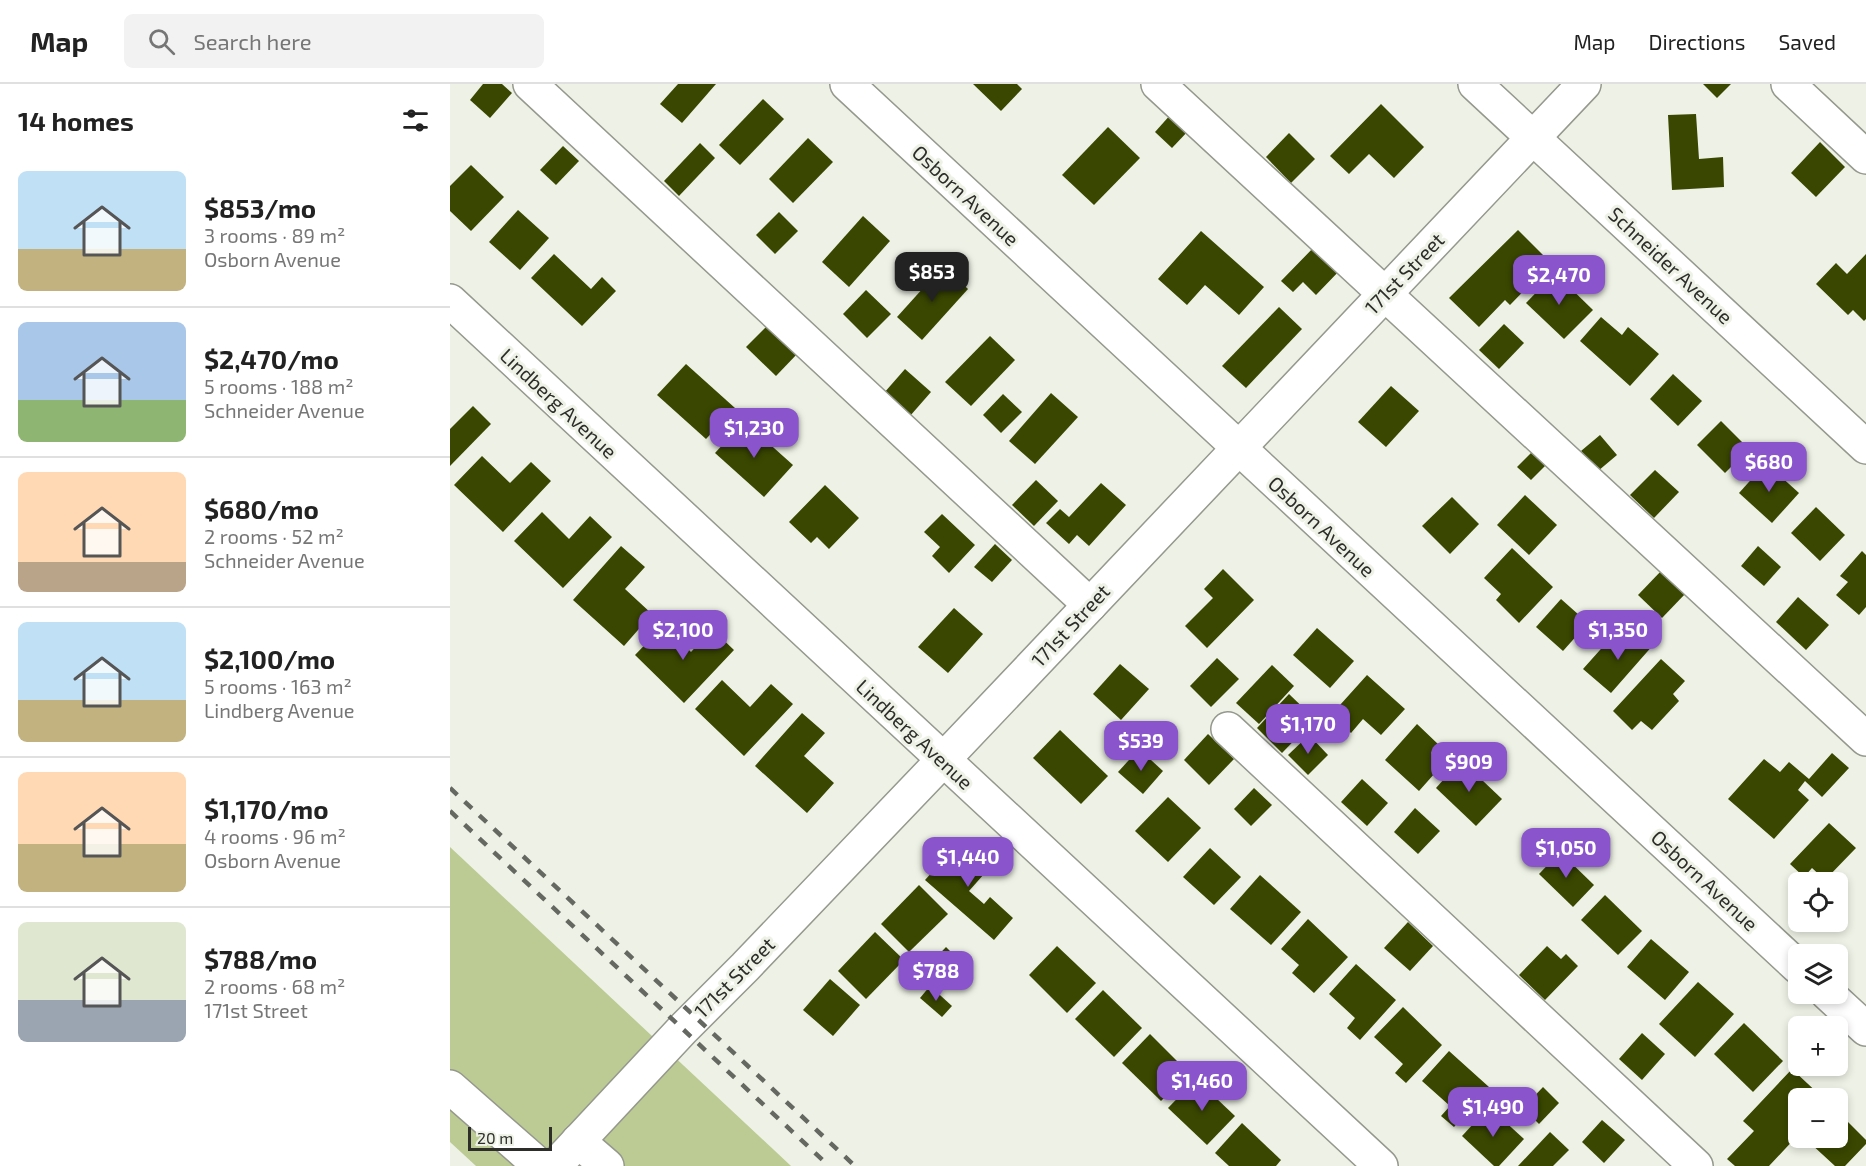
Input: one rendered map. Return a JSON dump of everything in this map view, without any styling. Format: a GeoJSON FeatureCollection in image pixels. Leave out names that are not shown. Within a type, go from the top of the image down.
{"type":"FeatureCollection","features":[{"type":"Feature","properties":{"kind":"street"},"geometry":{"type":"LineString","coordinates":[[530,84],[1090,605]]}},
{"type":"Feature","properties":{"kind":"street","name":"Osborn Avenue"},"geometry":{"type":"LineString","coordinates":[[847,84],[1788,958]]}},
{"type":"Feature","properties":{"kind":"street"},"geometry":{"type":"LineString","coordinates":[[1158,84],[1866,740]]}},
{"type":"Feature","properties":{"kind":"street","name":"Schneider Avenue"},"geometry":{"type":"LineString","coordinates":[[1475,84],[1866,447]]}},
{"type":"Feature","properties":{"kind":"street","name":"171st Street"},"geometry":{"type":"LineString","coordinates":[[555,1166],[683,1029],[745,968],[944,760],[1584,84]]}},
{"type":"Feature","properties":{"kind":"street"},"geometry":{"type":"LineString","coordinates":[[1788,84],[1866,157]]}},
{"type":"Feature","properties":{"kind":"street","name":"Lindberg Avenue"},"geometry":{"type":"LineString","coordinates":[[450,301],[1381,1166]]}},
{"type":"Feature","properties":{"kind":"street"},"geometry":{"type":"LineString","coordinates":[[1228,729],[1696,1166]]}},
{"type":"Feature","properties":{"kind":"street"},"geometry":{"type":"LineString","coordinates":[[1839,1004],[1866,1029]]}},
{"type":"Feature","properties":{"kind":"street"},"geometry":{"type":"LineString","coordinates":[[450,1087],[540,1166]]}},
{"type":"Feature","properties":{"kind":"street"},"geometry":{"type":"LineString","coordinates":[[578,1142],[607,1166]]}},
{"type":"Feature","properties":{"kind":"green space"},"geometry":{"type":"Polygon","coordinates":[[[450,847],[791,1166],[476,1166],[450,1142],[450,847]]]}},
{"type":"Feature","properties":{"kind":"building"},"geometry":{"type":"Polygon","coordinates":[[[483,84],[502,84],[512,93],[490,118],[470,100],[483,84]]]}},
{"type":"Feature","properties":{"kind":"building"},"geometry":{"type":"Polygon","coordinates":[[[678,84],[716,84],[682,123],[660,104],[678,84]]]}},
{"type":"Feature","properties":{"kind":"building"},"geometry":{"type":"Polygon","coordinates":[[[973,84],[1017,84],[1022,89],[1001,111],[973,84]]]}},
{"type":"Feature","properties":{"kind":"building"},"geometry":{"type":"Polygon","coordinates":[[[1703,84],[1731,84],[1717,98],[1703,84]]]}},
{"type":"Feature","properties":{"kind":"building"},"geometry":{"type":"Polygon","coordinates":[[[763,99],[784,119],[740,165],[719,145],[763,99]]]}},
{"type":"Feature","properties":{"kind":"building"},"geometry":{"type":"Polygon","coordinates":[[[1381,104],[1424,147],[1394,178],[1369,154],[1349,174],[1330,156],[1381,104]]]}},
{"type":"Feature","properties":{"kind":"building"},"geometry":{"type":"Polygon","coordinates":[[[1172,113],[1190,129],[1172,148],[1155,132],[1172,113]]]}},
{"type":"Feature","properties":{"kind":"building"},"geometry":{"type":"Polygon","coordinates":[[[1696,114],[1699,159],[1723,157],[1724,187],[1672,190],[1668,115],[1696,114]]]}},
{"type":"Feature","properties":{"kind":"building"},"geometry":{"type":"Polygon","coordinates":[[[1108,127],[1140,158],[1094,205],[1062,175],[1108,127]]]}},
{"type":"Feature","properties":{"kind":"building"},"geometry":{"type":"Polygon","coordinates":[[[1289,133],[1315,159],[1291,183],[1266,157],[1289,133]]]}},
{"type":"Feature","properties":{"kind":"building"},"geometry":{"type":"Polygon","coordinates":[[[808,138],[833,162],[793,203],[769,179],[808,138]]]}},
{"type":"Feature","properties":{"kind":"building"},"geometry":{"type":"Polygon","coordinates":[[[1820,142],[1845,167],[1816,197],[1791,173],[1820,142]]]}},
{"type":"Feature","properties":{"kind":"building"},"geometry":{"type":"Polygon","coordinates":[[[700,143],[715,158],[679,196],[664,181],[700,143]]]}},
{"type":"Feature","properties":{"kind":"building"},"geometry":{"type":"Polygon","coordinates":[[[563,146],[579,161],[556,185],[540,170],[563,146]]]}},
{"type":"Feature","properties":{"kind":"building"},"geometry":{"type":"Polygon","coordinates":[[[471,165],[504,197],[471,231],[450,211],[450,186],[471,165]]]}},
{"type":"Feature","properties":{"kind":"building"},"geometry":{"type":"Polygon","coordinates":[[[518,210],[549,238],[520,270],[489,242],[518,210]]]}},
{"type":"Feature","properties":{"kind":"building"},"geometry":{"type":"Polygon","coordinates":[[[779,212],[798,231],[775,254],[756,235],[779,212]]]}},
{"type":"Feature","properties":{"kind":"building"},"geometry":{"type":"Polygon","coordinates":[[[863,216],[890,241],[849,287],[822,262],[863,216]]]}},
{"type":"Feature","properties":{"kind":"building"},"geometry":{"type":"Polygon","coordinates":[[[1518,230],[1551,263],[1510,305],[1505,300],[1479,327],[1449,298],[1518,230]]]}},
{"type":"Feature","properties":{"kind":"building"},"geometry":{"type":"Polygon","coordinates":[[[1201,231],[1264,287],[1239,315],[1205,285],[1187,305],[1158,279],[1201,231]]]}},
{"type":"Feature","properties":{"kind":"building"},"geometry":{"type":"Polygon","coordinates":[[[1317,244],[1342,268],[1316,295],[1303,282],[1293,292],[1281,281],[1317,244]]]}},
{"type":"Feature","properties":{"kind":"building"},"geometry":{"type":"Polygon","coordinates":[[[554,254],[591,289],[602,277],[616,291],[582,326],[531,278],[554,254]]]}},
{"type":"Feature","properties":{"kind":"building"},"geometry":{"type":"Polygon","coordinates":[[[1866,254],[1866,319],[1864,321],[1853,310],[1848,315],[1816,284],[1836,263],[1847,274],[1866,254]]]}},
{"type":"Feature","properties":{"kind":"building"},"geometry":{"type":"Polygon","coordinates":[[[943,266],[968,289],[922,340],[897,317],[943,266]]]}},
{"type":"Feature","properties":{"kind":"building"},"geometry":{"type":"Polygon","coordinates":[[[1555,273],[1593,310],[1564,339],[1526,303],[1555,273]]]}},
{"type":"Feature","properties":{"kind":"building"},"geometry":{"type":"Polygon","coordinates":[[[866,290],[891,314],[867,338],[843,314],[866,290]]]}},
{"type":"Feature","properties":{"kind":"building"},"geometry":{"type":"Polygon","coordinates":[[[1279,307],[1302,329],[1246,388],[1222,366],[1279,307]]]}},
{"type":"Feature","properties":{"kind":"building"},"geometry":{"type":"Polygon","coordinates":[[[1601,317],[1622,335],[1628,327],[1659,354],[1630,386],[1580,341],[1601,317]]]}},
{"type":"Feature","properties":{"kind":"building"},"geometry":{"type":"Polygon","coordinates":[[[770,323],[799,352],[776,376],[746,347],[770,323]]]}},
{"type":"Feature","properties":{"kind":"building"},"geometry":{"type":"Polygon","coordinates":[[[1504,324],[1524,343],[1499,369],[1479,350],[1504,324]]]}},
{"type":"Feature","properties":{"kind":"building"},"geometry":{"type":"Polygon","coordinates":[[[990,336],[1015,360],[971,406],[945,382],[990,336]]]}},
{"type":"Feature","properties":{"kind":"building"},"geometry":{"type":"Polygon","coordinates":[[[686,364],[735,408],[706,439],[657,395],[686,364]]]}},
{"type":"Feature","properties":{"kind":"building"},"geometry":{"type":"Polygon","coordinates":[[[905,369],[931,392],[910,416],[884,393],[905,369]]]}},
{"type":"Feature","properties":{"kind":"building"},"geometry":{"type":"Polygon","coordinates":[[[1673,374],[1702,401],[1678,426],[1650,399],[1673,374]]]}},
{"type":"Feature","properties":{"kind":"building"},"geometry":{"type":"Polygon","coordinates":[[[1391,386],[1419,411],[1386,447],[1358,422],[1391,386]]]}},
{"type":"Feature","properties":{"kind":"building"},"geometry":{"type":"Polygon","coordinates":[[[1051,393],[1078,417],[1035,464],[1009,441],[1051,393]]]}},
{"type":"Feature","properties":{"kind":"building"},"geometry":{"type":"Polygon","coordinates":[[[1003,394],[1022,412],[1001,433],[983,415],[1003,394]]]}},
{"type":"Feature","properties":{"kind":"building"},"geometry":{"type":"Polygon","coordinates":[[[473,406],[491,424],[450,466],[450,429],[473,406]]]}},
{"type":"Feature","properties":{"kind":"building"},"geometry":{"type":"Polygon","coordinates":[[[744,421],[793,465],[764,497],[715,453],[744,421]]]}},
{"type":"Feature","properties":{"kind":"building"},"geometry":{"type":"Polygon","coordinates":[[[1721,421],[1749,449],[1725,473],[1697,445],[1721,421]]]}},
{"type":"Feature","properties":{"kind":"building"},"geometry":{"type":"Polygon","coordinates":[[[1600,435],[1617,455],[1598,471],[1581,451],[1600,435]]]}},
{"type":"Feature","properties":{"kind":"building"},"geometry":{"type":"Polygon","coordinates":[[[1537,447],[1551,460],[1531,480],[1517,467],[1537,447]]]}},
{"type":"Feature","properties":{"kind":"building"},"geometry":{"type":"Polygon","coordinates":[[[482,456],[510,483],[531,462],[551,481],[503,532],[454,485],[482,456]]]}},
{"type":"Feature","properties":{"kind":"building"},"geometry":{"type":"Polygon","coordinates":[[[1766,463],[1799,493],[1772,523],[1739,493],[1766,463]]]}},
{"type":"Feature","properties":{"kind":"building"},"geometry":{"type":"Polygon","coordinates":[[[1655,470],[1679,492],[1654,518],[1630,495],[1655,470]]]}},
{"type":"Feature","properties":{"kind":"building"},"geometry":{"type":"Polygon","coordinates":[[[1036,480],[1058,501],[1034,526],[1012,505],[1036,480]]]}},
{"type":"Feature","properties":{"kind":"building"},"geometry":{"type":"Polygon","coordinates":[[[1101,483],[1126,505],[1089,546],[1077,535],[1069,544],[1046,523],[1060,509],[1069,517],[1101,483]]]}},
{"type":"Feature","properties":{"kind":"building"},"geometry":{"type":"Polygon","coordinates":[[[825,485],[859,518],[829,549],[817,537],[811,543],[789,522],[825,485]]]}},
{"type":"Feature","properties":{"kind":"building"},"geometry":{"type":"Polygon","coordinates":[[[1525,495],[1557,525],[1529,555],[1497,525],[1525,495]]]}},
{"type":"Feature","properties":{"kind":"building"},"geometry":{"type":"Polygon","coordinates":[[[1452,497],[1479,524],[1450,554],[1422,526],[1452,497]]]}},
{"type":"Feature","properties":{"kind":"building"},"geometry":{"type":"Polygon","coordinates":[[[1816,507],[1845,535],[1820,561],[1791,533],[1816,507]]]}},
{"type":"Feature","properties":{"kind":"building"},"geometry":{"type":"Polygon","coordinates":[[[542,512],[569,539],[590,516],[612,537],[563,588],[514,541],[542,512]]]}},
{"type":"Feature","properties":{"kind":"building"},"geometry":{"type":"Polygon","coordinates":[[[942,514],[975,545],[949,573],[932,556],[940,547],[924,532],[942,514]]]}},
{"type":"Feature","properties":{"kind":"building"},"geometry":{"type":"Polygon","coordinates":[[[995,544],[1012,560],[992,582],[974,567],[995,544]]]}},
{"type":"Feature","properties":{"kind":"building"},"geometry":{"type":"Polygon","coordinates":[[[621,546],[645,567],[625,589],[652,614],[624,646],[573,600],[621,546]]]}},
{"type":"Feature","properties":{"kind":"building"},"geometry":{"type":"Polygon","coordinates":[[[1758,546],[1781,567],[1764,586],[1741,566],[1758,546]]]}},
{"type":"Feature","properties":{"kind":"building"},"geometry":{"type":"Polygon","coordinates":[[[1512,548],[1553,587],[1519,623],[1496,600],[1501,594],[1484,578],[1512,548]]]}},
{"type":"Feature","properties":{"kind":"building"},"geometry":{"type":"Polygon","coordinates":[[[1862,551],[1866,555],[1866,607],[1859,615],[1836,595],[1848,582],[1840,576],[1862,551]]]}},
{"type":"Feature","properties":{"kind":"building"},"geometry":{"type":"Polygon","coordinates":[[[1223,569],[1254,600],[1207,648],[1185,626],[1213,598],[1204,589],[1223,569]]]}},
{"type":"Feature","properties":{"kind":"building"},"geometry":{"type":"Polygon","coordinates":[[[1662,570],[1686,593],[1662,618],[1638,595],[1662,570]]]}},
{"type":"Feature","properties":{"kind":"building"},"geometry":{"type":"Polygon","coordinates":[[[1798,597],[1829,625],[1806,650],[1776,622],[1798,597]]]}},
{"type":"Feature","properties":{"kind":"building"},"geometry":{"type":"Polygon","coordinates":[[[1561,599],[1588,623],[1563,651],[1536,627],[1561,599]]]}},
{"type":"Feature","properties":{"kind":"building"},"geometry":{"type":"Polygon","coordinates":[[[954,608],[983,634],[948,673],[918,647],[954,608]]]}},
{"type":"Feature","properties":{"kind":"building"},"geometry":{"type":"Polygon","coordinates":[[[664,625],[691,652],[712,629],[734,650],[684,703],[635,655],[664,625]]]}},
{"type":"Feature","properties":{"kind":"building"},"geometry":{"type":"Polygon","coordinates":[[[1317,628],[1354,661],[1330,688],[1293,655],[1317,628]]]}},
{"type":"Feature","properties":{"kind":"building"},"geometry":{"type":"Polygon","coordinates":[[[1637,629],[1654,644],[1611,693],[1583,669],[1608,641],[1618,650],[1637,629]]]}},
{"type":"Feature","properties":{"kind":"building"},"geometry":{"type":"Polygon","coordinates":[[[1217,658],[1239,679],[1211,707],[1190,686],[1217,658]]]}},
{"type":"Feature","properties":{"kind":"building"},"geometry":{"type":"Polygon","coordinates":[[[1661,659],[1685,681],[1673,694],[1679,701],[1652,730],[1641,721],[1632,730],[1613,711],[1661,659]]]}},
{"type":"Feature","properties":{"kind":"building"},"geometry":{"type":"Polygon","coordinates":[[[1120,664],[1149,689],[1121,720],[1093,694],[1120,664]]]}},
{"type":"Feature","properties":{"kind":"building"},"geometry":{"type":"Polygon","coordinates":[[[1272,665],[1294,686],[1259,724],[1236,703],[1272,665]]]}},
{"type":"Feature","properties":{"kind":"building"},"geometry":{"type":"Polygon","coordinates":[[[1367,675],[1405,709],[1381,735],[1363,719],[1351,733],[1331,715],[1367,675]]]}},
{"type":"Feature","properties":{"kind":"building"},"geometry":{"type":"Polygon","coordinates":[[[722,680],[750,707],[771,684],[793,704],[744,756],[695,709],[722,680]]]}},
{"type":"Feature","properties":{"kind":"building"},"geometry":{"type":"Polygon","coordinates":[[[1289,694],[1315,719],[1282,753],[1257,728],[1289,694]]]}},
{"type":"Feature","properties":{"kind":"building"},"geometry":{"type":"Polygon","coordinates":[[[802,713],[825,733],[804,756],[834,783],[807,813],[755,766],[802,713]]]}},
{"type":"Feature","properties":{"kind":"building"},"geometry":{"type":"Polygon","coordinates":[[[1417,724],[1439,745],[1431,753],[1443,764],[1419,791],[1385,760],[1417,724]]]}},
{"type":"Feature","properties":{"kind":"building"},"geometry":{"type":"Polygon","coordinates":[[[1060,730],[1108,776],[1081,804],[1033,758],[1060,730]]]}},
{"type":"Feature","properties":{"kind":"building"},"geometry":{"type":"Polygon","coordinates":[[[1208,734],[1234,759],[1209,785],[1184,760],[1208,734]]]}},
{"type":"Feature","properties":{"kind":"building"},"geometry":{"type":"Polygon","coordinates":[[[1309,735],[1328,755],[1308,775],[1288,755],[1309,735]]]}},
{"type":"Feature","properties":{"kind":"building"},"geometry":{"type":"Polygon","coordinates":[[[1139,749],[1163,771],[1143,794],[1118,772],[1139,749]]]}},
{"type":"Feature","properties":{"kind":"building"},"geometry":{"type":"Polygon","coordinates":[[[1832,753],[1849,768],[1822,797],[1805,781],[1798,790],[1809,800],[1774,839],[1728,799],[1764,759],[1780,772],[1789,762],[1809,779],[1832,753]]]}},
{"type":"Feature","properties":{"kind":"building"},"geometry":{"type":"Polygon","coordinates":[[[1461,760],[1502,799],[1476,826],[1436,788],[1461,760]]]}},
{"type":"Feature","properties":{"kind":"building"},"geometry":{"type":"Polygon","coordinates":[[[1362,779],[1388,803],[1367,826],[1341,802],[1362,779]]]}},
{"type":"Feature","properties":{"kind":"building"},"geometry":{"type":"Polygon","coordinates":[[[1254,788],[1272,805],[1251,826],[1234,809],[1254,788]]]}},
{"type":"Feature","properties":{"kind":"building"},"geometry":{"type":"Polygon","coordinates":[[[1168,797],[1201,828],[1168,862],[1135,831],[1168,797]]]}},
{"type":"Feature","properties":{"kind":"building"},"geometry":{"type":"Polygon","coordinates":[[[1415,808],[1440,831],[1418,854],[1394,832],[1415,808]]]}},
{"type":"Feature","properties":{"kind":"building"},"geometry":{"type":"Polygon","coordinates":[[[1829,823],[1856,848],[1833,872],[1816,872],[1812,868],[1808,872],[1799,872],[1790,864],[1829,823]]]}},
{"type":"Feature","properties":{"kind":"building"},"geometry":{"type":"Polygon","coordinates":[[[962,839],[992,865],[969,891],[984,904],[990,897],[1013,918],[994,940],[925,880],[962,839]]]}},
{"type":"Feature","properties":{"kind":"building"},"geometry":{"type":"Polygon","coordinates":[[[1210,848],[1241,877],[1214,905],[1183,877],[1210,848]]]}},
{"type":"Feature","properties":{"kind":"building"},"geometry":{"type":"Polygon","coordinates":[[[1560,852],[1594,885],[1573,907],[1539,874],[1560,852]]]}},
{"type":"Feature","properties":{"kind":"building"},"geometry":{"type":"Polygon","coordinates":[[[1260,875],[1301,912],[1271,945],[1230,909],[1260,875]]]}},
{"type":"Feature","properties":{"kind":"building"},"geometry":{"type":"Polygon","coordinates":[[[919,885],[948,914],[909,952],[881,924],[919,885]]]}},
{"type":"Feature","properties":{"kind":"building"},"geometry":{"type":"Polygon","coordinates":[[[1605,895],[1642,931],[1618,955],[1581,920],[1605,895]]]}},
{"type":"Feature","properties":{"kind":"building"},"geometry":{"type":"Polygon","coordinates":[[[1308,919],[1348,957],[1314,993],[1292,973],[1299,965],[1281,949],[1308,919]]]}},
{"type":"Feature","properties":{"kind":"building"},"geometry":{"type":"Polygon","coordinates":[[[1408,922],[1433,946],[1410,971],[1384,948],[1408,922]]]}},
{"type":"Feature","properties":{"kind":"building"},"geometry":{"type":"Polygon","coordinates":[[[875,932],[904,960],[866,999],[838,971],[875,932]]]}},
{"type":"Feature","properties":{"kind":"building"},"geometry":{"type":"Polygon","coordinates":[[[1651,939],[1689,972],[1665,1000],[1627,967],[1651,939]]]}},
{"type":"Feature","properties":{"kind":"building"},"geometry":{"type":"Polygon","coordinates":[[[1057,946],[1096,983],[1067,1013],[1029,975],[1057,946]]]}},
{"type":"Feature","properties":{"kind":"building"},"geometry":{"type":"Polygon","coordinates":[[[1547,946],[1561,959],[1566,954],[1578,966],[1545,1000],[1519,975],[1547,946]]]}},
{"type":"Feature","properties":{"kind":"building"},"geometry":{"type":"Polygon","coordinates":[[[946,947],[969,970],[948,990],[926,968],[946,947]]]}},
{"type":"Feature","properties":{"kind":"building"},"geometry":{"type":"Polygon","coordinates":[[[1356,964],[1396,1000],[1360,1040],[1347,1028],[1355,1018],[1329,994],[1356,964]]]}},
{"type":"Feature","properties":{"kind":"building"},"geometry":{"type":"Polygon","coordinates":[[[830,979],[860,1005],[833,1036],[803,1010],[830,979]]]}},
{"type":"Feature","properties":{"kind":"building"},"geometry":{"type":"Polygon","coordinates":[[[1698,982],[1734,1014],[1695,1057],[1659,1024],[1698,982]]]}},
{"type":"Feature","properties":{"kind":"building"},"geometry":{"type":"Polygon","coordinates":[[[930,986],[952,1006],[942,1017],[920,998],[930,986]]]}},
{"type":"Feature","properties":{"kind":"building"},"geometry":{"type":"Polygon","coordinates":[[[1103,990],[1142,1028],[1114,1057],[1075,1019],[1103,990]]]}},
{"type":"Feature","properties":{"kind":"building"},"geometry":{"type":"Polygon","coordinates":[[[1403,1007],[1442,1045],[1406,1083],[1395,1073],[1403,1064],[1374,1037],[1403,1007]]]}},
{"type":"Feature","properties":{"kind":"building"},"geometry":{"type":"Polygon","coordinates":[[[1744,1023],[1783,1061],[1753,1092],[1714,1054],[1744,1023]]]}},
{"type":"Feature","properties":{"kind":"building"},"geometry":{"type":"Polygon","coordinates":[[[1642,1033],[1665,1054],[1642,1080],[1619,1059],[1642,1033]]]}},
{"type":"Feature","properties":{"kind":"building"},"geometry":{"type":"Polygon","coordinates":[[[1150,1034],[1189,1073],[1161,1101],[1122,1063],[1150,1034]]]}},
{"type":"Feature","properties":{"kind":"building"},"geometry":{"type":"Polygon","coordinates":[[[1449,1051],[1489,1087],[1454,1127],[1441,1116],[1450,1106],[1422,1081],[1449,1051]]]}},
{"type":"Feature","properties":{"kind":"building"},"geometry":{"type":"Polygon","coordinates":[[[1788,1073],[1788,1076],[1799,1076],[1812,1088],[1788,1088],[1788,1146],[1769,1166],[1735,1166],[1727,1159],[1754,1131],[1743,1121],[1788,1073]]]}},
{"type":"Feature","properties":{"kind":"building"},"geometry":{"type":"Polygon","coordinates":[[[1196,1079],[1235,1116],[1207,1145],[1168,1108],[1196,1079]]]}},
{"type":"Feature","properties":{"kind":"building"},"geometry":{"type":"Polygon","coordinates":[[[1543,1087],[1559,1103],[1539,1124],[1523,1108],[1543,1087]]]}},
{"type":"Feature","properties":{"kind":"building"},"geometry":{"type":"Polygon","coordinates":[[[1489,1107],[1524,1139],[1499,1166],[1494,1166],[1462,1136],[1489,1107]]]}},
{"type":"Feature","properties":{"kind":"building"},"geometry":{"type":"Polygon","coordinates":[[[1602,1120],[1625,1140],[1604,1163],[1582,1142],[1602,1120]]]}},
{"type":"Feature","properties":{"kind":"building"},"geometry":{"type":"Polygon","coordinates":[[[1848,1122],[1866,1140],[1866,1144],[1845,1166],[1835,1166],[1815,1148],[1848,1148],[1848,1122]]]}},
{"type":"Feature","properties":{"kind":"building"},"geometry":{"type":"Polygon","coordinates":[[[1242,1123],[1281,1160],[1276,1166],[1229,1166],[1215,1153],[1242,1123]]]}},
{"type":"Feature","properties":{"kind":"building"},"geometry":{"type":"Polygon","coordinates":[[[1550,1132],[1569,1150],[1553,1166],[1518,1166],[1550,1132]]]}},
{"type":"Feature","properties":{"kind":"railway"},"geometry":{"type":"LineString","coordinates":[[450,788],[855,1166]]}},
{"type":"Feature","properties":{"kind":"railway"},"geometry":{"type":"LineString","coordinates":[[450,811],[829,1166]]}}]}
